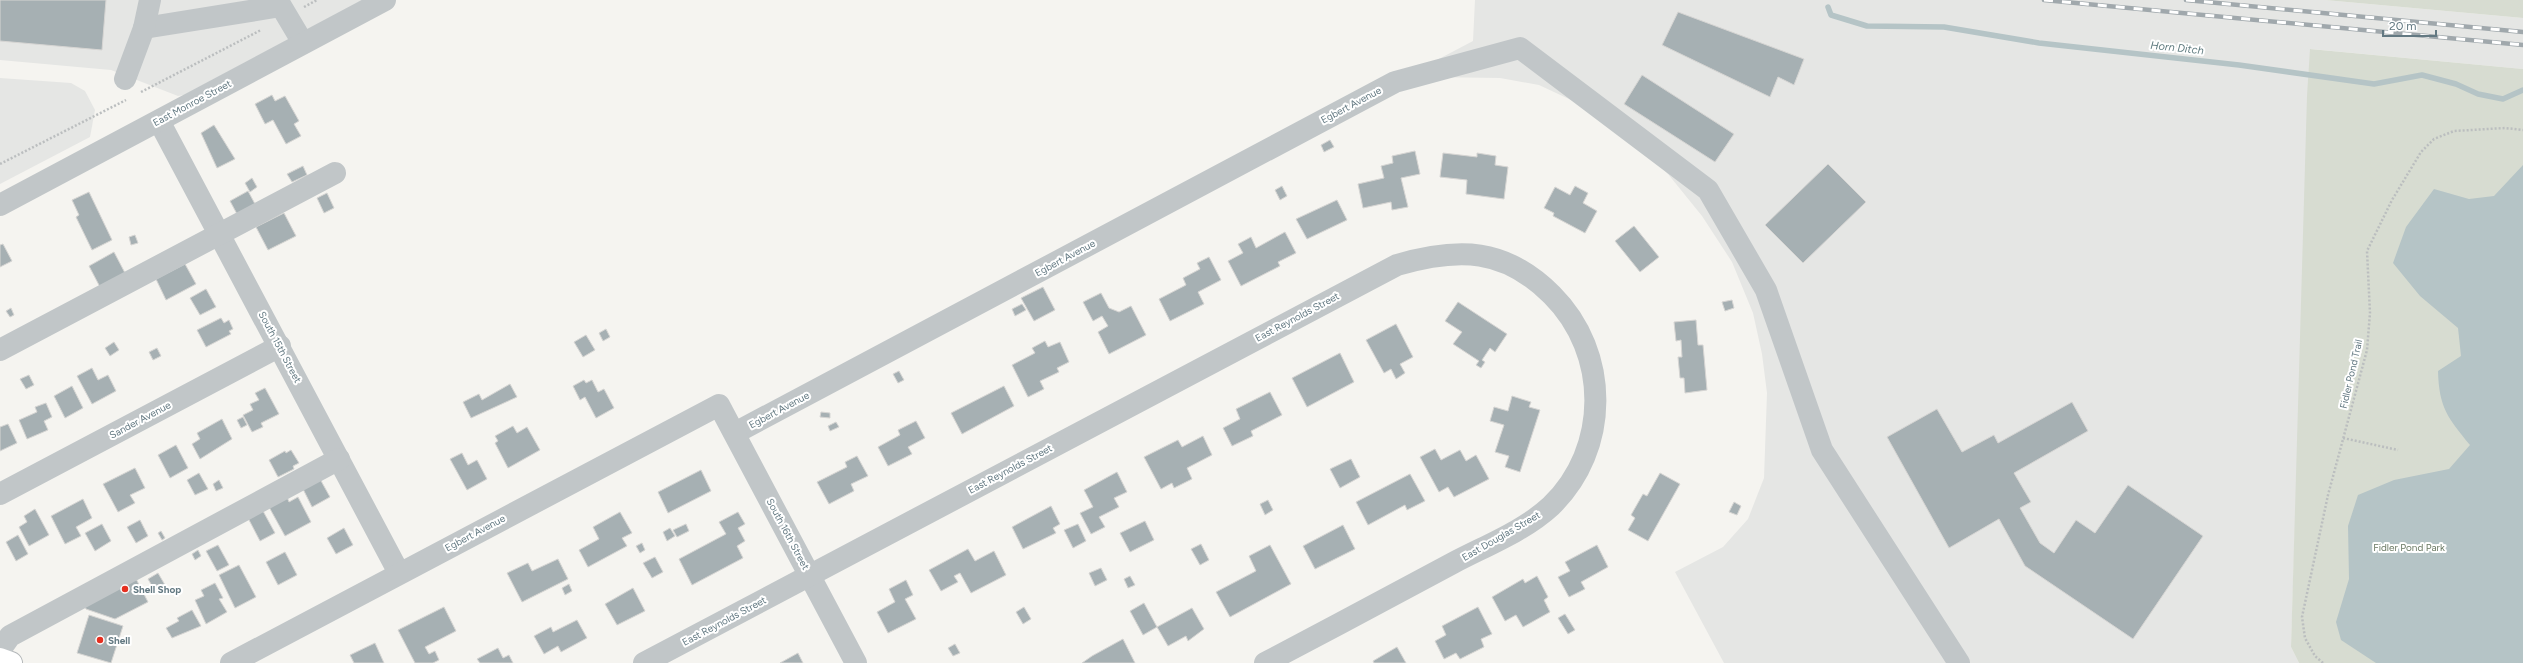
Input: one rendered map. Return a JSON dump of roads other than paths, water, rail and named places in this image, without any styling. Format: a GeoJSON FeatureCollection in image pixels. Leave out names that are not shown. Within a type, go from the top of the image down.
{"type":"FeatureCollection","features":[{"type":"Feature","properties":{"kind":"highway"},"geometry":{"type":"LineString","coordinates":[[0,658],[11,663]]}},
{"type":"Feature","properties":{"kind":"street"},"geometry":{"type":"LineString","coordinates":[[129,91],[150,0]]}},
{"type":"Feature","properties":{"kind":"street","name":"East Monroe Street"},"geometry":{"type":"LineString","coordinates":[[0,205],[385,0]]}},
{"type":"Feature","properties":{"kind":"street"},"geometry":{"type":"LineString","coordinates":[[144,28],[283,8],[303,43]]}},
{"type":"Feature","properties":{"kind":"street","name":"Egbert Avenue"},"geometry":{"type":"LineString","coordinates":[[735,433],[1395,82],[1520,48],[1708,190],[1766,290],[1822,450],[1958,663]]}},
{"type":"Feature","properties":{"kind":"street","name":"South 15th Street"},"geometry":{"type":"LineString","coordinates":[[159,121],[220,233],[399,573]]}},
{"type":"Feature","properties":{"kind":"street"},"geometry":{"type":"LineString","coordinates":[[0,350],[335,173]]}},
{"type":"Feature","properties":{"kind":"street","name":"East Douglas Street"},"geometry":{"type":"LineString","coordinates":[[1265,663],[1531,521],[1550,507],[1569,487],[1582,467],[1590,441],[1596,389],[1593,365],[1584,341],[1571,318],[1539,282],[1518,268],[1493,257],[1467,253],[1442,254],[1417,259],[1397,265],[1377,274]]}},
{"type":"Feature","properties":{"kind":"street","name":"East Reynolds Street"},"geometry":{"type":"LineString","coordinates":[[644,663],[1377,274]]}},
{"type":"Feature","properties":{"kind":"street","name":"Sander Avenue"},"geometry":{"type":"LineString","coordinates":[[0,494],[280,346]]}},
{"type":"Feature","properties":{"kind":"street","name":"Egbert Avenue"},"geometry":{"type":"LineString","coordinates":[[231,663],[719,404]]}},
{"type":"Feature","properties":{"kind":"street","name":"South 16th Street"},"geometry":{"type":"LineString","coordinates":[[719,404],[856,663]]}},
{"type":"Feature","properties":{"kind":"street"},"geometry":{"type":"LineString","coordinates":[[0,650],[10,636],[339,459]]}},
{"type":"Feature","properties":{"kind":"waterway","name":"Horn Ditch"},"geometry":{"type":"LineString","coordinates":[[1828,7],[1831,15],[1867,26],[1944,27],[2039,43],[2239,65],[2374,84],[2422,75],[2456,84],[2478,94],[2503,99],[2523,90]]}},
{"type":"Feature","properties":{"kind":"railway"},"geometry":{"type":"LineString","coordinates":[[2044,0],[2523,45]]}},
{"type":"Feature","properties":{"kind":"railway"},"geometry":{"type":"LineString","coordinates":[[2186,0],[2523,32]]}},
{"type":"Feature","properties":{"kind":"place","name":"Shell Shop"},"geometry":{"type":"Point","coordinates":[125,589]}},
{"type":"Feature","properties":{"kind":"place","name":"Shell"},"geometry":{"type":"Point","coordinates":[100,640]}},
{"type":"Feature","properties":{"kind":"park label","name":"Fidler Pond Park"},"geometry":{"type":"Point","coordinates":[2409,547]}}]}
